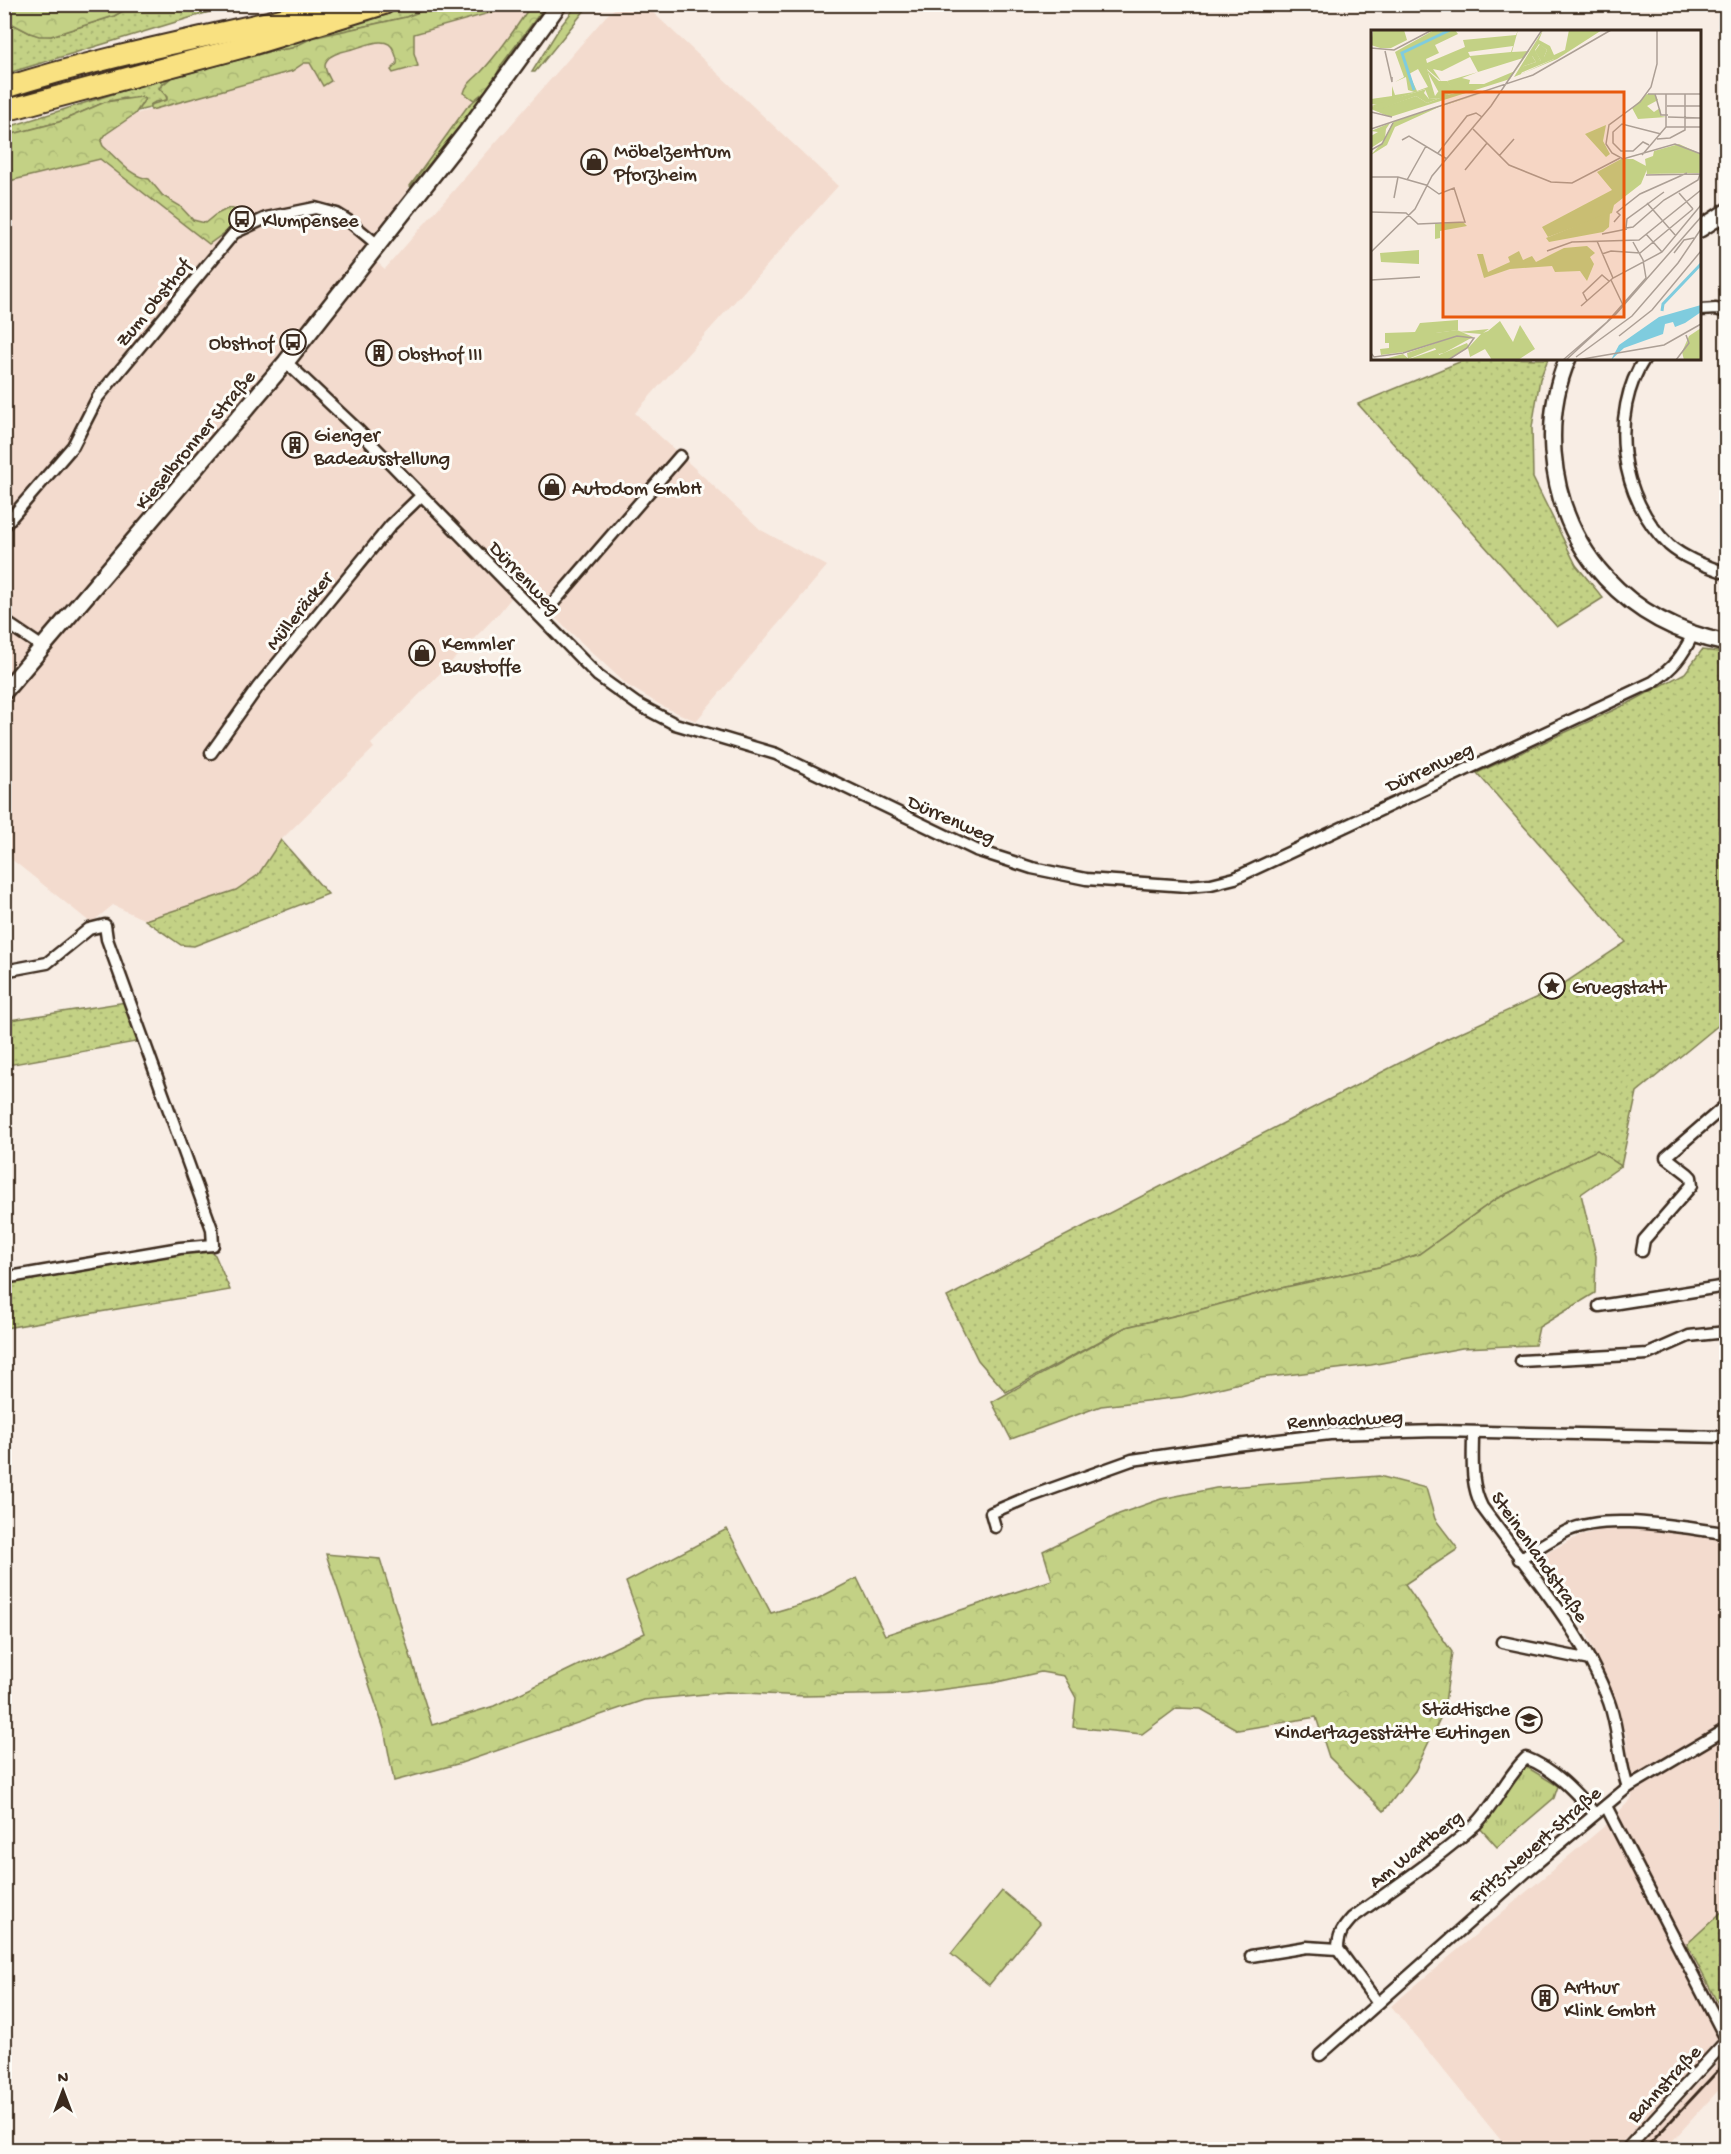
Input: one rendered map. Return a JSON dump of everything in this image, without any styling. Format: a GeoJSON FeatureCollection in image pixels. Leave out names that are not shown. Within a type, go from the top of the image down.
{"type":"FeatureCollection","features":[{"type":"Feature","properties":{"kind":"highway"},"geometry":{"type":"LineString","coordinates":[[4,87],[64,68],[344,4]]}},
{"type":"Feature","properties":{"kind":"highway"},"geometry":{"type":"LineString","coordinates":[[4,111],[244,47],[384,4]]}},
{"type":"Feature","properties":{"kind":"street","name":"Kieselbronner Straße"},"geometry":{"type":"LineString","coordinates":[[4,692],[44,648],[286,362],[465,134],[559,4]]}},
{"type":"Feature","properties":{"kind":"street","name":"Zum Obsthof"},"geometry":{"type":"LineString","coordinates":[[4,526],[73,446],[98,397],[234,233],[266,218],[315,208],[337,214],[379,246]]}},
{"type":"Feature","properties":{"kind":"street"},"geometry":{"type":"LineString","coordinates":[[1701,228],[1726,212]]}},
{"type":"Feature","properties":{"kind":"street"},"geometry":{"type":"LineString","coordinates":[[1701,310],[1716,309],[1726,312]]}},
{"type":"Feature","properties":{"kind":"street"},"geometry":{"type":"LineString","coordinates":[[1567,360],[1557,392],[1553,418],[1553,444],[1555,473],[1561,501],[1570,526],[1600,574],[1638,608],[1693,634],[1726,643]]}},
{"type":"Feature","properties":{"kind":"street"},"geometry":{"type":"LineString","coordinates":[[1644,360],[1632,385],[1625,411],[1623,431],[1627,470],[1633,489],[1643,510],[1669,545],[1687,557],[1726,573]]}},
{"type":"Feature","properties":{"kind":"street","name":"Dürrenweg"},"geometry":{"type":"LineString","coordinates":[[286,362],[358,430],[598,676],[637,704],[683,727],[776,754],[976,850],[1032,868],[1086,879],[1187,886],[1211,884],[1235,878],[1653,682],[1670,670],[1682,657],[1693,634]]}},
{"type":"Feature","properties":{"kind":"street"},"geometry":{"type":"LineString","coordinates":[[541,617],[680,456]]}},
{"type":"Feature","properties":{"kind":"street","name":"Mülleräcker"},"geometry":{"type":"LineString","coordinates":[[210,753],[258,687],[391,525],[421,496]]}},
{"type":"Feature","properties":{"kind":"street"},"geometry":{"type":"LineString","coordinates":[[4,621],[44,648]]}},
{"type":"Feature","properties":{"kind":"street"},"geometry":{"type":"LineString","coordinates":[[4,971],[47,963],[88,929],[105,925],[107,939],[212,1228],[213,1245],[180,1248],[4,1278]]}},
{"type":"Feature","properties":{"kind":"street"},"geometry":{"type":"LineString","coordinates":[[1642,1251],[1644,1240],[1692,1185],[1691,1177],[1666,1157],[1726,1105]]}},
{"type":"Feature","properties":{"kind":"street"},"geometry":{"type":"LineString","coordinates":[[1599,1306],[1726,1286]]}},
{"type":"Feature","properties":{"kind":"street"},"geometry":{"type":"LineString","coordinates":[[1521,1361],[1648,1354],[1689,1336],[1726,1332]]}},
{"type":"Feature","properties":{"kind":"street","name":"Rennbachweg"},"geometry":{"type":"LineString","coordinates":[[995,1527],[991,1513],[1132,1460],[1236,1445],[1330,1434],[1438,1431],[1726,1437]]}},
{"type":"Feature","properties":{"kind":"street","name":"Steinenlandstraße"},"geometry":{"type":"LineString","coordinates":[[1473,1433],[1473,1483],[1476,1496],[1574,1633],[1590,1660],[1610,1703],[1628,1787]]}},
{"type":"Feature","properties":{"kind":"street"},"geometry":{"type":"LineString","coordinates":[[1520,1559],[1568,1531],[1610,1522],[1641,1523],[1726,1533]]}},
{"type":"Feature","properties":{"kind":"street"},"geometry":{"type":"LineString","coordinates":[[1502,1642],[1590,1660]]}},
{"type":"Feature","properties":{"kind":"street","name":"Fritz-Neuert-Straße"},"geometry":{"type":"LineString","coordinates":[[1320,2055],[1377,2002],[1628,1787],[1726,1729]]}},
{"type":"Feature","properties":{"kind":"street","name":"Am Wartberg"},"geometry":{"type":"LineString","coordinates":[[1338,1949],[1338,1938],[1342,1929],[1352,1918],[1476,1823],[1516,1768],[1526,1758],[1565,1781],[1595,1814]]}},
{"type":"Feature","properties":{"kind":"street"},"geometry":{"type":"LineString","coordinates":[[1606,1806],[1726,2040]]}},
{"type":"Feature","properties":{"kind":"street"},"geometry":{"type":"LineString","coordinates":[[1251,1956],[1307,1947],[1338,1949],[1377,2002]]}},
{"type":"Feature","properties":{"kind":"street","name":"Bahnstraße"},"geometry":{"type":"LineString","coordinates":[[1626,2150],[1726,2040]]}},
{"type":"Feature","properties":{"kind":"shaded area"},"geometry":{"type":"Polygon","coordinates":[[[644,4],[838,186],[635,413],[761,530],[827,566],[696,721],[664,707],[627,685],[521,586],[499,613],[371,744],[374,748],[281,840],[258,875],[236,890],[145,920],[113,905],[91,923],[5,854],[5,182],[100,159],[103,146],[101,141],[106,134],[135,114],[292,71],[304,63],[310,63],[324,86],[331,81],[326,69],[327,59],[334,54],[378,42],[393,46],[397,64],[416,62],[414,34],[518,5],[531,5],[469,97],[474,100],[410,186],[365,252],[385,269],[606,16],[619,5],[644,4]]]}},
{"type":"Feature","properties":{"kind":"shaded area"},"geometry":{"type":"Polygon","coordinates":[[[1603,1528],[1642,1529],[1726,1540],[1726,1908],[1687,1944],[1726,2019],[1726,2028],[1669,2096],[1615,2149],[1508,2149],[1391,2006],[1607,1824],[1632,1798],[1626,1734],[1587,1633],[1533,1560],[1575,1538],[1603,1528]]]}},
{"type":"Feature","properties":{"kind":"shaded area"},"geometry":{"type":"Polygon","coordinates":[[[1726,2054],[1726,2082],[1665,2149],[1636,2149],[1726,2054]]]}},
{"type":"Feature","properties":{"kind":"green space"},"geometry":{"type":"Polygon","coordinates":[[[5,4],[128,5],[114,16],[51,36],[39,36],[5,20],[5,4]]]}},
{"type":"Feature","properties":{"kind":"green space"},"geometry":{"type":"Polygon","coordinates":[[[440,4],[518,5],[414,34],[414,53],[418,66],[393,73],[391,70],[397,64],[394,51],[387,43],[376,42],[329,58],[325,68],[331,81],[323,86],[310,63],[304,63],[292,71],[151,110],[150,108],[150,105],[167,100],[159,88],[171,78],[268,52],[292,48],[312,38],[406,17],[440,4]]]}},
{"type":"Feature","properties":{"kind":"green space"},"geometry":{"type":"Polygon","coordinates":[[[578,4],[589,5],[535,72],[532,72],[560,27],[578,4]]]}},
{"type":"Feature","properties":{"kind":"green space"},"geometry":{"type":"Polygon","coordinates":[[[128,5],[232,5],[5,74],[5,20],[30,33],[51,36],[114,16],[128,5]]]}},
{"type":"Feature","properties":{"kind":"green space"},"geometry":{"type":"Polygon","coordinates":[[[413,5],[440,5],[406,17],[312,38],[292,48],[268,52],[171,78],[161,85],[167,100],[155,102],[150,105],[150,108],[137,111],[142,104],[125,98],[105,102],[59,122],[5,136],[5,128],[151,82],[413,5]]]}},
{"type":"Feature","properties":{"kind":"green space"},"geometry":{"type":"Polygon","coordinates":[[[531,5],[546,5],[502,64],[490,87],[474,100],[464,93],[467,87],[495,56],[531,5]]]}},
{"type":"Feature","properties":{"kind":"green space"},"geometry":{"type":"Polygon","coordinates":[[[546,5],[552,5],[459,130],[449,139],[411,187],[467,107],[490,87],[502,64],[546,5]]]}},
{"type":"Feature","properties":{"kind":"green space"},"geometry":{"type":"Polygon","coordinates":[[[141,97],[145,99],[135,114],[106,134],[101,141],[103,146],[130,171],[149,179],[163,196],[180,206],[193,220],[205,223],[229,208],[241,211],[245,218],[209,244],[100,159],[5,182],[5,136],[59,122],[105,102],[141,97]]]}},
{"type":"Feature","properties":{"kind":"green space"},"geometry":{"type":"Polygon","coordinates":[[[1464,360],[1548,360],[1540,379],[1532,427],[1533,478],[1576,565],[1603,598],[1557,627],[1358,404],[1464,360]]]}},
{"type":"Feature","properties":{"kind":"green space"},"geometry":{"type":"Polygon","coordinates":[[[1702,650],[1726,653],[1726,1019],[1637,1092],[1621,1166],[1597,1150],[1496,1199],[1419,1254],[1379,1267],[1272,1290],[1126,1327],[1006,1392],[978,1360],[947,1297],[1448,1038],[1557,988],[1626,942],[1477,773],[1629,703],[1685,673],[1702,650]]]}},
{"type":"Feature","properties":{"kind":"green space"},"geometry":{"type":"Polygon","coordinates":[[[281,840],[328,894],[194,946],[181,945],[145,920],[236,890],[258,875],[281,840]]]}},
{"type":"Feature","properties":{"kind":"green space"},"geometry":{"type":"Polygon","coordinates":[[[126,1002],[141,1041],[8,1065],[4,1021],[126,1002]]]}},
{"type":"Feature","properties":{"kind":"green space"},"geometry":{"type":"Polygon","coordinates":[[[1597,1150],[1621,1166],[1581,1194],[1596,1256],[1595,1293],[1539,1327],[1535,1345],[1462,1348],[1371,1365],[1260,1378],[1182,1397],[1101,1406],[1011,1439],[992,1402],[1126,1327],[1272,1290],[1379,1267],[1419,1254],[1496,1199],[1597,1150]]]}},
{"type":"Feature","properties":{"kind":"green space"},"geometry":{"type":"Polygon","coordinates":[[[197,1249],[215,1255],[230,1290],[5,1328],[5,1280],[197,1249]]]}},
{"type":"Feature","properties":{"kind":"green space"},"geometry":{"type":"Polygon","coordinates":[[[1379,1476],[1426,1488],[1435,1519],[1458,1549],[1405,1584],[1452,1652],[1444,1710],[1415,1771],[1384,1811],[1329,1757],[1316,1717],[1238,1730],[1201,1709],[1177,1708],[1142,1734],[1073,1727],[1076,1698],[1064,1676],[1041,1672],[993,1683],[907,1694],[804,1696],[726,1692],[644,1700],[461,1763],[394,1781],[384,1729],[326,1554],[380,1559],[432,1725],[494,1706],[645,1633],[626,1582],[727,1529],[771,1613],[815,1600],[857,1578],[885,1635],[1052,1580],[1043,1551],[1119,1514],[1161,1499],[1216,1488],[1379,1476]]]}},
{"type":"Feature","properties":{"kind":"green space"},"geometry":{"type":"Polygon","coordinates":[[[1525,1766],[1558,1786],[1554,1798],[1497,1847],[1479,1827],[1525,1766]]]}},
{"type":"Feature","properties":{"kind":"green space"},"geometry":{"type":"Polygon","coordinates":[[[1002,1891],[1040,1923],[989,1985],[951,1954],[1002,1891]]]}},
{"type":"Feature","properties":{"kind":"green space"},"geometry":{"type":"Polygon","coordinates":[[[1726,1908],[1726,2019],[1687,1944],[1726,1908]]]}},
{"type":"Feature","properties":{"kind":"railway"},"geometry":{"type":"LineString","coordinates":[[1644,2150],[1726,2062]]}},
{"type":"Feature","properties":{"kind":"place","name":"Möbelzentrum Pforzheim"},"geometry":{"type":"Point","coordinates":[594,162]}},
{"type":"Feature","properties":{"kind":"place","name":"Klumpensee"},"geometry":{"type":"Point","coordinates":[242,219]}},
{"type":"Feature","properties":{"kind":"place","name":"Obsthof"},"geometry":{"type":"Point","coordinates":[293,342]}},
{"type":"Feature","properties":{"kind":"place","name":"Obsthof III"},"geometry":{"type":"Point","coordinates":[379,353]}},
{"type":"Feature","properties":{"kind":"place","name":"Gienger Badeausstellung"},"geometry":{"type":"Point","coordinates":[295,445]}},
{"type":"Feature","properties":{"kind":"place","name":"Autodom GmbH"},"geometry":{"type":"Point","coordinates":[552,487]}},
{"type":"Feature","properties":{"kind":"place","name":"Kemmler Baustoffe"},"geometry":{"type":"Point","coordinates":[422,653]}},
{"type":"Feature","properties":{"kind":"place","name":"Gruegstatt"},"geometry":{"type":"Point","coordinates":[1552,986]}},
{"type":"Feature","properties":{"kind":"place","name":"Städtische Kindertagesstätte Eutingen"},"geometry":{"type":"Point","coordinates":[1529,1720]}},
{"type":"Feature","properties":{"kind":"place","name":"Arthur Klink GmbH"},"geometry":{"type":"Point","coordinates":[1545,1998]}}]}
